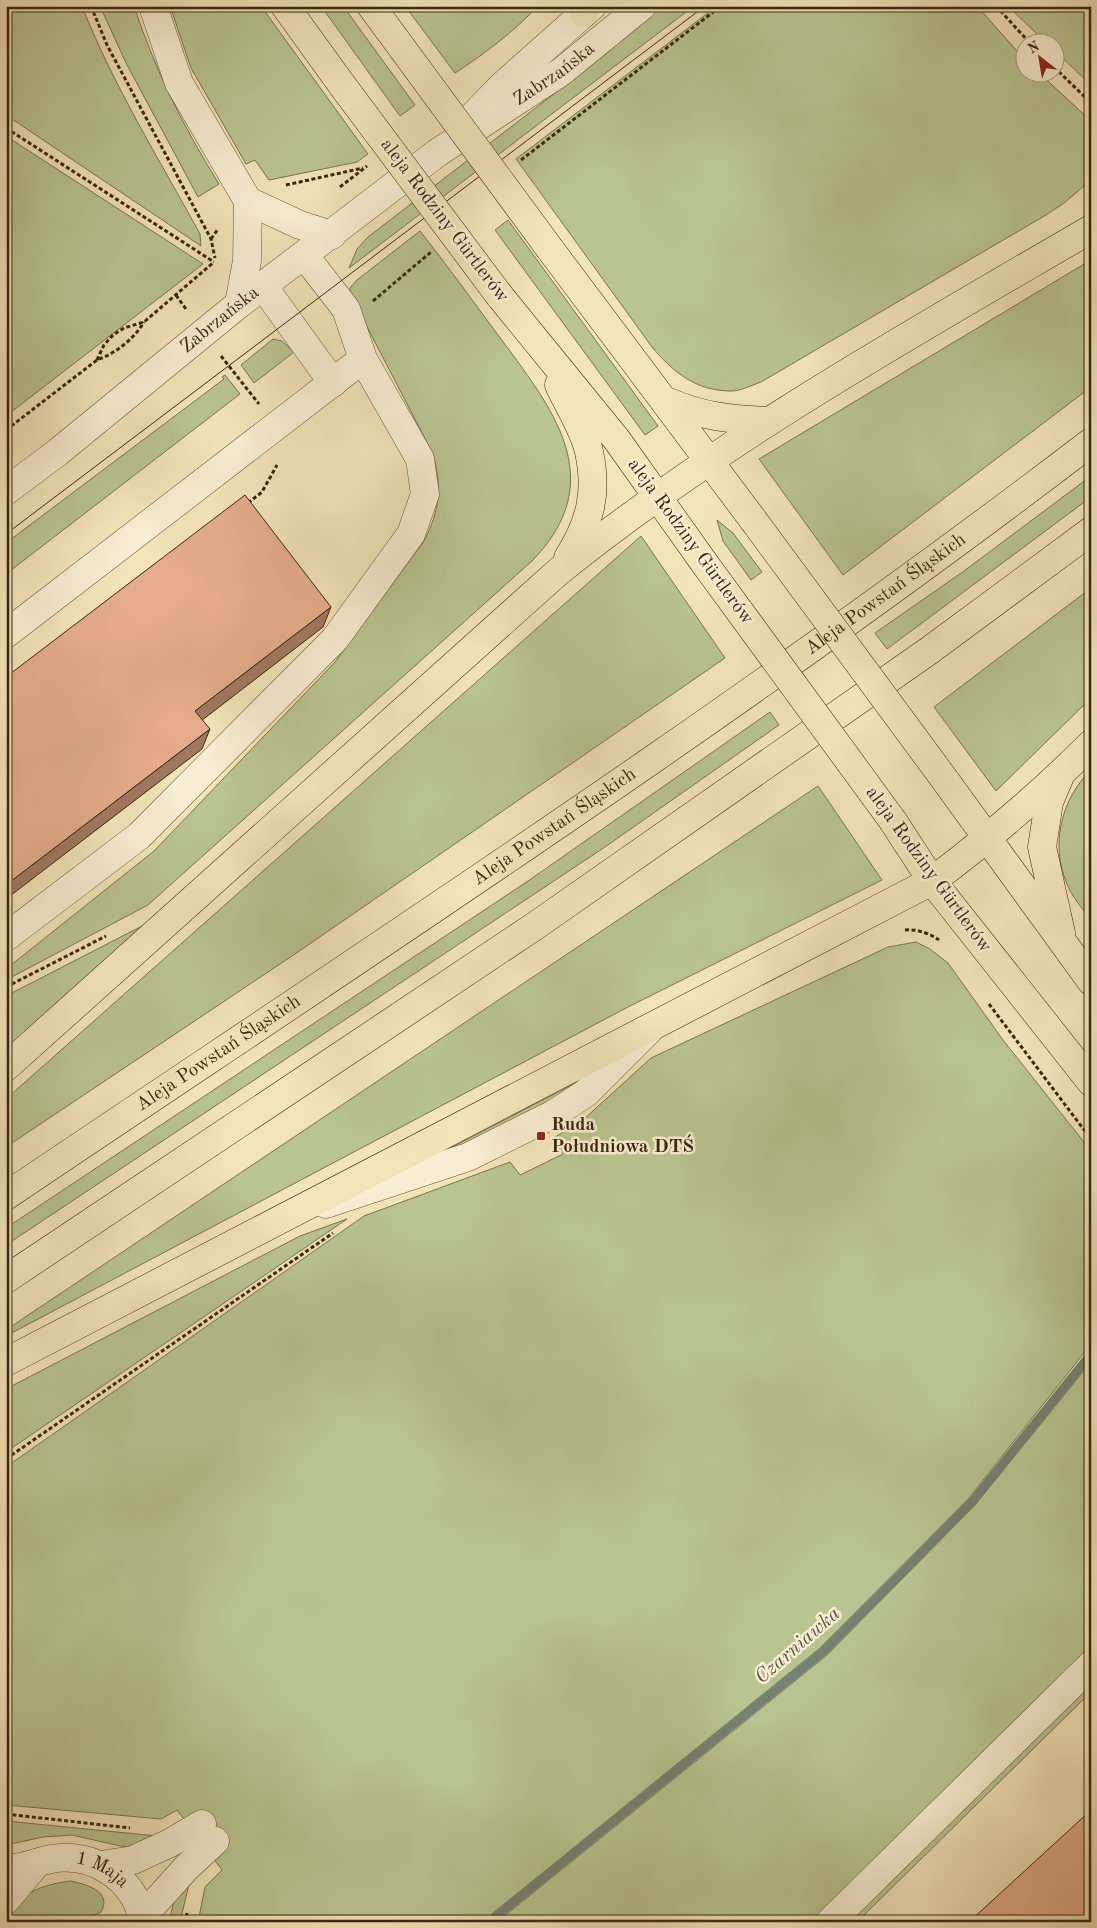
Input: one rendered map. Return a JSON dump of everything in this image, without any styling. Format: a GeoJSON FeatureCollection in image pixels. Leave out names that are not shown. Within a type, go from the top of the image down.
{"type":"FeatureCollection","features":[{"type":"Feature","properties":{"kind":"main road","name":"aleja Rodziny Gürtlerów"},"geometry":{"type":"LineString","coordinates":[[285,6],[499,295],[617,440],[893,821],[932,881],[1091,1082]]}},
{"type":"Feature","properties":{"kind":"main road"},"geometry":{"type":"LineString","coordinates":[[371,6],[550,249],[666,401],[1091,981]]}},
{"type":"Feature","properties":{"kind":"main road"},"geometry":{"type":"LineString","coordinates":[[6,1067],[558,572],[610,530],[769,421],[1091,229]]}},
{"type":"Feature","properties":{"kind":"main road"},"geometry":{"type":"LineString","coordinates":[[544,352],[589,450],[592,478],[590,515],[579,540],[558,572]]}},
{"type":"Feature","properties":{"kind":"main road"},"geometry":{"type":"LineString","coordinates":[[666,401],[695,413],[721,419],[769,421]]}},
{"type":"Feature","properties":{"kind":"main road","name":"Aleja Powstań Śląskich"},"geometry":{"type":"LineString","coordinates":[[6,1196],[661,754],[970,534],[1091,442]]}},
{"type":"Feature","properties":{"kind":"main road"},"geometry":{"type":"LineString","coordinates":[[6,1279],[534,926],[930,650],[1091,531]]}},
{"type":"Feature","properties":{"kind":"main road"},"geometry":{"type":"LineString","coordinates":[[6,1362],[932,881],[987,839],[1060,775],[1091,744]]}},
{"type":"Feature","properties":{"kind":"main road"},"geometry":{"type":"LineString","coordinates":[[1060,775],[1049,802],[1042,847],[1065,946]]}},
{"type":"Feature","properties":{"kind":"street"},"geometry":{"type":"LineString","coordinates":[[153,6],[179,83],[248,201],[247,261],[239,304]]}},
{"type":"Feature","properties":{"kind":"street","name":"Zabrzańska"},"geometry":{"type":"LineString","coordinates":[[6,491],[58,452],[239,304],[332,235],[437,153],[562,72],[642,6]]}},
{"type":"Feature","properties":{"kind":"street","name":"Zabrzańska"},"geometry":{"type":"LineString","coordinates":[[437,153],[501,87],[587,8]]}},
{"type":"Feature","properties":{"kind":"street"},"geometry":{"type":"LineString","coordinates":[[248,201],[300,225],[332,235]]}},
{"type":"Feature","properties":{"kind":"street"},"geometry":{"type":"LineString","coordinates":[[6,937],[139,836],[335,639],[411,534],[425,494],[420,459],[363,360],[346,309],[304,255]]}},
{"type":"Feature","properties":{"kind":"street"},"geometry":{"type":"LineString","coordinates":[[263,286],[333,383]]}},
{"type":"Feature","properties":{"kind":"street"},"geometry":{"type":"LineString","coordinates":[[6,634],[363,360]]}},
{"type":"Feature","properties":{"kind":"street"},"geometry":{"type":"LineString","coordinates":[[830,1922],[1091,1665]]}},
{"type":"Feature","properties":{"kind":"street"},"geometry":{"type":"LineString","coordinates":[[101,1865],[133,1860],[170,1843],[209,1832],[187,1867],[143,1919]]}},
{"type":"Feature","properties":{"kind":"street","name":"1 Maja"},"geometry":{"type":"LineString","coordinates":[[6,1868],[52,1859],[71,1858],[101,1865],[118,1876],[132,1894],[143,1919]]}},
{"type":"Feature","properties":{"kind":"street"},"geometry":{"type":"LineString","coordinates":[[6,1900],[37,1863]]}},
{"type":"Feature","properties":{"kind":"path"},"geometry":{"type":"LineString","coordinates":[[6,430],[97,360],[108,356],[137,334],[144,322],[214,262],[215,258],[211,239],[107,45],[91,6]]}},
{"type":"Feature","properties":{"kind":"path"},"geometry":{"type":"LineString","coordinates":[[996,6],[1020,32]]}},
{"type":"Feature","properties":{"kind":"path"},"geometry":{"type":"LineString","coordinates":[[1064,77],[1091,103]]}},
{"type":"Feature","properties":{"kind":"path"},"geometry":{"type":"LineString","coordinates":[[6,128],[214,262]]}},
{"type":"Feature","properties":{"kind":"path"},"geometry":{"type":"LineString","coordinates":[[278,187],[364,168],[336,190]]}},
{"type":"Feature","properties":{"kind":"path"},"geometry":{"type":"LineString","coordinates":[[97,360],[104,345],[113,335],[124,328],[144,322]]}},
{"type":"Feature","properties":{"kind":"path"},"geometry":{"type":"LineString","coordinates":[[898,931],[912,930],[932,934],[945,945]]}},
{"type":"Feature","properties":{"kind":"path"},"geometry":{"type":"LineString","coordinates":[[985,999],[1091,1139]]}},
{"type":"Feature","properties":{"kind":"path"},"geometry":{"type":"LineString","coordinates":[[6,1459],[339,1229]]}},
{"type":"Feature","properties":{"kind":"green space"},"geometry":{"type":"Polygon","coordinates":[[[6,6],[82,6],[122,93],[200,234],[201,246],[6,115],[6,6]]]}},
{"type":"Feature","properties":{"kind":"green space"},"geometry":{"type":"Polygon","coordinates":[[[100,6],[134,6],[151,53],[171,98],[219,184],[198,197],[126,63],[100,6]]]}},
{"type":"Feature","properties":{"kind":"green space"},"geometry":{"type":"Polygon","coordinates":[[[170,6],[261,6],[368,154],[357,162],[269,180],[255,160],[246,164],[191,68],[170,6]]]}},
{"type":"Feature","properties":{"kind":"green space"},"geometry":{"type":"Polygon","coordinates":[[[321,6],[343,6],[415,105],[400,116],[321,6]]]}},
{"type":"Feature","properties":{"kind":"green space"},"geometry":{"type":"Polygon","coordinates":[[[405,6],[538,6],[498,42],[455,73],[405,6]]]}},
{"type":"Feature","properties":{"kind":"green space"},"geometry":{"type":"Polygon","coordinates":[[[658,6],[694,6],[349,268],[357,249],[368,237],[607,53],[658,6]]]}},
{"type":"Feature","properties":{"kind":"green space"},"geometry":{"type":"Polygon","coordinates":[[[717,6],[977,6],[1014,48],[1014,82],[1049,82],[1091,121],[1091,180],[1064,203],[761,382],[735,391],[718,390],[696,384],[668,364],[652,347],[516,159],[717,6]]]}},
{"type":"Feature","properties":{"kind":"green space"},"geometry":{"type":"Polygon","coordinates":[[[1008,6],[1091,6],[1091,85],[1064,60],[1064,32],[1035,32],[1008,6]]]}},
{"type":"Feature","properties":{"kind":"green space"},"geometry":{"type":"Polygon","coordinates":[[[6,136],[203,264],[6,416],[6,136]]]}},
{"type":"Feature","properties":{"kind":"green space"},"geometry":{"type":"Polygon","coordinates":[[[508,220],[658,426],[645,435],[495,230],[508,220]]]}},
{"type":"Feature","properties":{"kind":"green space"},"geometry":{"type":"Polygon","coordinates":[[[420,231],[518,362],[537,389],[553,417],[565,444],[570,472],[568,501],[556,531],[532,561],[148,905],[6,980],[6,969],[154,851],[335,662],[424,541],[433,519],[438,498],[438,477],[433,454],[350,294],[350,288],[357,280],[420,231]]]}},
{"type":"Feature","properties":{"kind":"green space"},"geometry":{"type":"Polygon","coordinates":[[[1091,260],[1091,387],[843,575],[759,459],[1091,260]]]}},
{"type":"Feature","properties":{"kind":"green space"},"geometry":{"type":"Polygon","coordinates":[[[273,339],[282,341],[294,352],[254,383],[241,365],[273,339]]]}},
{"type":"Feature","properties":{"kind":"green space"},"geometry":{"type":"Polygon","coordinates":[[[225,375],[240,394],[6,574],[6,543],[224,379],[222,377],[225,375]]]}},
{"type":"Feature","properties":{"kind":"green space"},"geometry":{"type":"Polygon","coordinates":[[[1091,476],[1091,497],[887,649],[875,633],[964,571],[1091,476]]]}},
{"type":"Feature","properties":{"kind":"green space"},"geometry":{"type":"Polygon","coordinates":[[[717,520],[733,533],[762,572],[751,580],[723,541],[717,520]]]}},
{"type":"Feature","properties":{"kind":"green space"},"geometry":{"type":"Polygon","coordinates":[[[641,536],[725,658],[295,954],[6,1147],[6,1099],[641,536]]]}},
{"type":"Feature","properties":{"kind":"green space"},"geometry":{"type":"Polygon","coordinates":[[[1091,588],[1091,698],[996,791],[934,707],[1091,588]]]}},
{"type":"Feature","properties":{"kind":"green space"},"geometry":{"type":"Polygon","coordinates":[[[770,712],[779,725],[605,847],[6,1245],[6,1228],[528,881],[770,712]]]}},
{"type":"Feature","properties":{"kind":"green space"},"geometry":{"type":"Polygon","coordinates":[[[1091,770],[1091,920],[1067,884],[1059,854],[1059,838],[1061,823],[1072,795],[1091,770]]]}},
{"type":"Feature","properties":{"kind":"green space"},"geometry":{"type":"Polygon","coordinates":[[[818,786],[882,880],[628,1007],[6,1336],[6,1330],[818,786]]]}},
{"type":"Feature","properties":{"kind":"green space"},"geometry":{"type":"Polygon","coordinates":[[[146,924],[6,1049],[6,996],[146,924]]]}},
{"type":"Feature","properties":{"kind":"green space"},"geometry":{"type":"Polygon","coordinates":[[[916,942],[930,949],[948,963],[1003,1040],[1091,1151],[1091,1344],[968,1499],[820,1648],[482,1922],[198,1922],[205,1887],[222,1870],[177,1810],[161,1819],[6,1805],[6,1467],[364,1216],[510,1162],[520,1175],[563,1154],[552,1139],[583,1120],[651,1058],[888,947],[916,942]]]}},
{"type":"Feature","properties":{"kind":"green space"},"geometry":{"type":"Polygon","coordinates":[[[579,1081],[554,1104],[429,1159],[579,1081]]]}},
{"type":"Feature","properties":{"kind":"green space"},"geometry":{"type":"Polygon","coordinates":[[[347,1219],[6,1452],[6,1389],[300,1236],[347,1219]]]}},
{"type":"Feature","properties":{"kind":"green space"},"geometry":{"type":"Polygon","coordinates":[[[1091,1362],[1091,1659],[824,1922],[497,1922],[827,1655],[975,1505],[1091,1362]]]}},
{"type":"Feature","properties":{"kind":"green space"},"geometry":{"type":"Polygon","coordinates":[[[1091,1673],[1091,1692],[857,1922],[839,1922],[1091,1673]]]}},
{"type":"Feature","properties":{"kind":"green space"},"geometry":{"type":"Polygon","coordinates":[[[6,1821],[157,1836],[135,1847],[120,1846],[72,1835],[43,1837],[6,1845],[6,1821]]]}},
{"type":"Feature","properties":{"kind":"green space"},"geometry":{"type":"Polygon","coordinates":[[[190,1880],[180,1922],[169,1922],[174,1901],[190,1880]]]}},
{"type":"Feature","properties":{"kind":"green space"},"geometry":{"type":"Polygon","coordinates":[[[70,1881],[90,1887],[100,1894],[104,1905],[101,1912],[78,1922],[9,1922],[13,1912],[24,1897],[41,1888],[70,1881]]]}},
{"type":"Feature","properties":{"kind":"building"},"geometry":{"type":"Polygon","coordinates":[[[245,495],[331,607],[195,711],[210,729],[6,885],[6,677],[245,495]]]}},
{"type":"Feature","properties":{"kind":"building"},"geometry":{"type":"Polygon","coordinates":[[[1090,1811],[1091,1922],[969,1922],[1090,1811]]]}},
{"type":"Feature","properties":{"kind":"waterway","name":"Czarniawka"},"geometry":{"type":"LineString","coordinates":[[489,1922],[824,1651],[972,1502],[1091,1354]]}},
{"type":"Feature","properties":{"kind":"tram line"},"geometry":{"type":"LineString","coordinates":[[6,534],[705,6]]}},
{"type":"Feature","properties":{"kind":"place","name":"Ruda Południowa DTŚ"},"geometry":{"type":"Point","coordinates":[541,1136]}}]}
